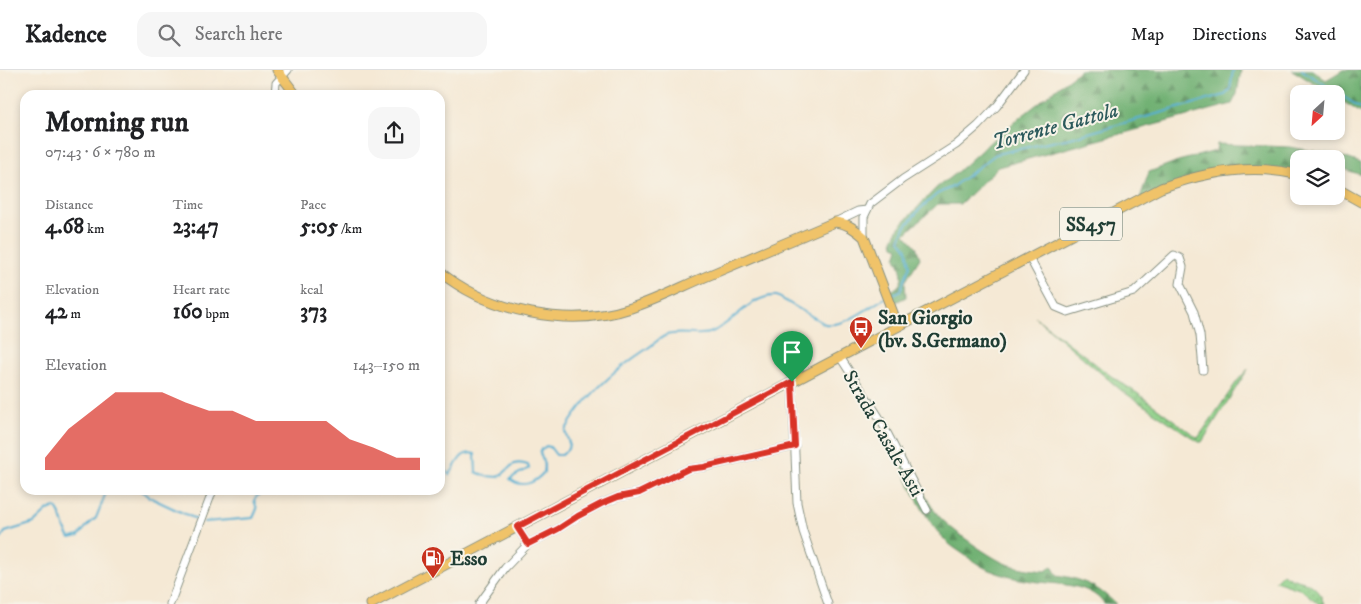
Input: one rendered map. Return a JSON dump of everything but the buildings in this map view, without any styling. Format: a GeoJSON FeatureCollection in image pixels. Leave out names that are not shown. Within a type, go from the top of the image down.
{"type":"FeatureCollection","features":[{"type":"Feature","properties":{"kind":"main road"},"geometry":{"type":"LineString","coordinates":[[282,72],[293,90]]}},
{"type":"Feature","properties":{"kind":"main road","name":"SS457"},"geometry":{"type":"LineString","coordinates":[[371,604],[1140,198],[1184,180],[1229,170],[1273,170],[1290,173]]}},
{"type":"Feature","properties":{"kind":"main road"},"geometry":{"type":"LineString","coordinates":[[1345,193],[1361,202]]}},
{"type":"Feature","properties":{"kind":"main road"},"geometry":{"type":"LineString","coordinates":[[445,275],[463,288],[515,310],[554,315],[592,315],[631,308],[835,222],[844,223],[864,237],[898,326]]}},
{"type":"Feature","properties":{"kind":"street"},"geometry":{"type":"LineString","coordinates":[[864,237],[863,222],[866,210],[874,200],[956,145],[978,126],[1024,70]]}},
{"type":"Feature","properties":{"kind":"street"},"geometry":{"type":"LineString","coordinates":[[275,90],[276,83],[282,72]]}},
{"type":"Feature","properties":{"kind":"street"},"geometry":{"type":"LineString","coordinates":[[835,222],[858,211],[866,210]]}},
{"type":"Feature","properties":{"kind":"street"},"geometry":{"type":"LineString","coordinates":[[1029,257],[1056,308],[1068,312],[1134,292],[1174,255],[1180,258],[1183,267],[1180,284],[1194,312],[1200,335],[1203,370]]}},
{"type":"Feature","properties":{"kind":"street","name":"Strada Casale Asti"},"geometry":{"type":"LineString","coordinates":[[840,357],[879,417],[927,510]]}},
{"type":"Feature","properties":{"kind":"street"},"geometry":{"type":"LineString","coordinates":[[792,382],[797,503],[800,519],[828,604]]}},
{"type":"Feature","properties":{"kind":"street"},"geometry":{"type":"LineString","coordinates":[[480,604],[505,568],[528,544],[601,504],[618,497],[639,493],[688,469],[795,446]]}},
{"type":"Feature","properties":{"kind":"street"},"geometry":{"type":"LineString","coordinates":[[170,604],[211,495]]}},
{"type":"Feature","properties":{"kind":"street"},"geometry":{"type":"LineString","coordinates":[[517,527],[528,544]]}},
{"type":"Feature","properties":{"kind":"green space"},"geometry":{"type":"Polygon","coordinates":[[[1080,70],[1241,70],[1237,94],[1232,104],[998,167],[960,204],[938,204],[905,234],[916,246],[920,258],[905,282],[906,297],[892,304],[889,292],[899,285],[902,277],[896,258],[899,248],[894,246],[893,239],[899,227],[936,188],[998,135],[1080,70]]]}},
{"type":"Feature","properties":{"kind":"green space"},"geometry":{"type":"Polygon","coordinates":[[[1292,70],[1312,70],[1326,80],[1343,70],[1361,70],[1361,113],[1345,103],[1345,85],[1316,85],[1292,70]]]}},
{"type":"Feature","properties":{"kind":"green space"},"geometry":{"type":"Polygon","coordinates":[[[1217,144],[1290,147],[1308,150],[1290,150],[1290,173],[1229,170],[1140,198],[1149,172],[1178,161],[1216,151],[1217,144]]]}},
{"type":"Feature","properties":{"kind":"green space"},"geometry":{"type":"Polygon","coordinates":[[[1345,158],[1361,163],[1361,175],[1345,169],[1345,158]]]}},
{"type":"Feature","properties":{"kind":"green space"},"geometry":{"type":"Polygon","coordinates":[[[1035,317],[1111,376],[1198,438],[1238,380],[1248,369],[1202,442],[1199,442],[1122,391],[1035,317]]]}},
{"type":"Feature","properties":{"kind":"green space"},"geometry":{"type":"Polygon","coordinates":[[[901,464],[911,464],[926,497],[938,515],[951,528],[979,548],[1004,563],[1014,566],[1046,571],[1052,566],[1057,575],[1089,584],[1116,604],[1104,604],[1089,591],[1068,585],[1035,582],[1000,574],[981,566],[957,550],[937,531],[922,509],[901,464]]]}},
{"type":"Feature","properties":{"kind":"green space"},"geometry":{"type":"Polygon","coordinates":[[[1283,573],[1312,586],[1319,592],[1324,604],[1319,604],[1302,590],[1275,581],[1283,573]]]}},
{"type":"Feature","properties":{"kind":"waterway","name":"Torrente Gattola"},"geometry":{"type":"LineString","coordinates":[[889,296],[900,291],[910,266],[907,249],[900,240],[905,227],[919,210],[937,194],[952,187],[996,154],[1070,138],[1225,95],[1230,90],[1233,70]]}},
{"type":"Feature","properties":{"kind":"waterway","name":"Torrente Gattola"},"geometry":{"type":"LineString","coordinates":[[1302,70],[1361,108]]}},
{"type":"Feature","properties":{"kind":"waterway","name":"Torrente Gattola"},"geometry":{"type":"LineString","coordinates":[[445,465],[449,475],[459,459],[465,454],[470,453],[475,454],[476,472],[486,476],[498,477],[517,463],[528,465],[529,468],[510,479],[519,484],[532,482],[544,472],[541,450],[546,446],[550,447],[556,455],[562,455],[568,449],[569,443],[565,431],[591,395],[624,365],[664,336],[678,333],[706,334],[712,332],[751,304],[768,297],[777,296],[825,324],[841,323],[848,320],[885,298]]}},
{"type":"Feature","properties":{"kind":"waterway","name":"Torrente Gattola"},"geometry":{"type":"LineString","coordinates":[[0,540],[5,532],[34,523],[48,510],[55,507],[70,538],[79,536],[96,518],[105,495]]}},
{"type":"Feature","properties":{"kind":"waterway","name":"Torrente Gattola"},"geometry":{"type":"LineString","coordinates":[[147,495],[200,521]]}},
{"type":"Feature","properties":{"kind":"waterway","name":"Torrente Gattola"},"geometry":{"type":"LineString","coordinates":[[204,522],[253,518],[257,509],[254,500],[258,495]]}},
{"type":"Feature","properties":{"kind":"place","name":"San Giorgio (bv. S.Germano)"},"geometry":{"type":"Point","coordinates":[861,349]}},
{"type":"Feature","properties":{"kind":"place","name":"Esso"},"geometry":{"type":"Point","coordinates":[433,579]}},
{"type":"Feature","properties":{"kind":"route"},"geometry":{"type":"LineString","coordinates":[[792,382],[794,389],[795,446],[688,469],[654,487],[601,504],[528,544],[517,527],[682,440],[792,382]]}}]}
